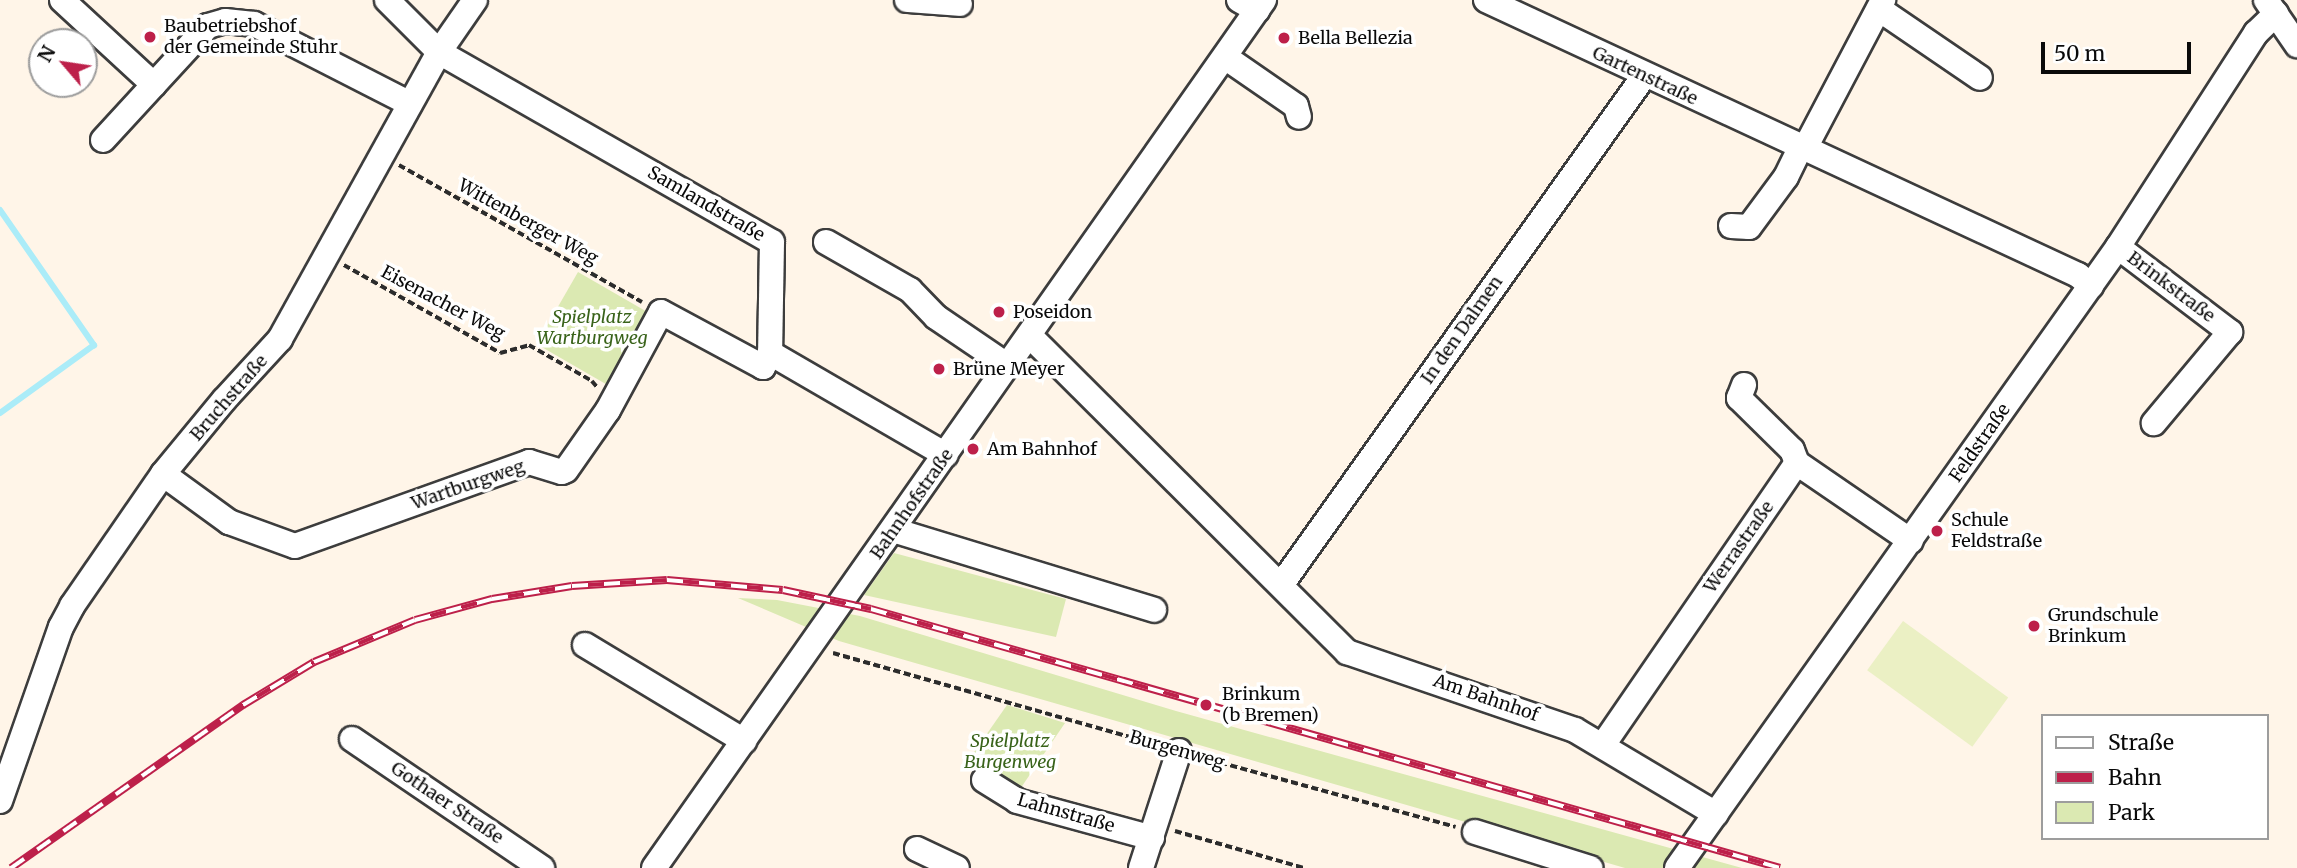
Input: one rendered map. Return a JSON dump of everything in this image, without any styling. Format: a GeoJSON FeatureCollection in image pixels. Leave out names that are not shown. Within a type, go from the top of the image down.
{"type":"FeatureCollection","features":[{"type":"Feature","properties":{"kind":"street"},"geometry":{"type":"LineString","coordinates":[[62,0],[154,85]]}},
{"type":"Feature","properties":{"kind":"street"},"geometry":{"type":"LineString","coordinates":[[387,0],[439,52]]}},
{"type":"Feature","properties":{"kind":"street","name":"Bruchstraße"},"geometry":{"type":"LineString","coordinates":[[1,797],[66,616],[163,474],[224,400],[280,339],[439,52],[475,0]]}},
{"type":"Feature","properties":{"kind":"street"},"geometry":{"type":"LineString","coordinates":[[906,0],[960,4]]}},
{"type":"Feature","properties":{"kind":"street","name":"Gartenstraße"},"geometry":{"type":"LineString","coordinates":[[1486,0],[1644,76],[2078,275],[2091,286]]}},
{"type":"Feature","properties":{"kind":"street","name":"Bahnhofstraße"},"geometry":{"type":"LineString","coordinates":[[654,868],[1225,57],[1253,3]]}},
{"type":"Feature","properties":{"kind":"street"},"geometry":{"type":"LineString","coordinates":[[1731,226],[1749,227],[1786,177],[1881,4],[1980,78]]}},
{"type":"Feature","properties":{"kind":"street"},"geometry":{"type":"LineString","coordinates":[[2271,7],[2297,46]]}},
{"type":"Feature","properties":{"kind":"street","name":"Feldstraße"},"geometry":{"type":"LineString","coordinates":[[1677,868],[2118,247],[2271,7]]}},
{"type":"Feature","properties":{"kind":"street"},"geometry":{"type":"LineString","coordinates":[[103,140],[208,26],[241,21],[254,24],[410,104]]}},
{"type":"Feature","properties":{"kind":"street","name":"Samlandstraße"},"geometry":{"type":"LineString","coordinates":[[439,52],[772,242],[769,353]]}},
{"type":"Feature","properties":{"kind":"street"},"geometry":{"type":"LineString","coordinates":[[1225,57],[1296,106],[1299,117]]}},
{"type":"Feature","properties":{"kind":"street","name":"In den Dalmen"},"geometry":{"type":"LineString","coordinates":[[1281,585],[1644,76]]}},
{"type":"Feature","properties":{"kind":"street"},"geometry":{"type":"LineString","coordinates":[[826,242],[910,290],[936,317],[1009,366]]}},
{"type":"Feature","properties":{"kind":"street","name":"Brinkstraße"},"geometry":{"type":"LineString","coordinates":[[2118,247],[2230,332],[2154,423]]}},
{"type":"Feature","properties":{"kind":"street"},"geometry":{"type":"LineString","coordinates":[[661,312],[763,367],[769,353],[946,455]]}},
{"type":"Feature","properties":{"kind":"street","name":"Wartburgweg"},"geometry":{"type":"LineString","coordinates":[[163,474],[229,522],[295,546],[529,463],[562,472],[608,410],[661,312]]}},
{"type":"Feature","properties":{"kind":"street","name":"Am Bahnhof"},"geometry":{"type":"LineString","coordinates":[[1030,336],[1347,652],[1525,710],[1575,730],[1716,814]]}},
{"type":"Feature","properties":{"kind":"street"},"geometry":{"type":"LineString","coordinates":[[1744,384],[1740,398],[1792,450],[1797,463],[1911,541]]}},
{"type":"Feature","properties":{"kind":"street","name":"Werrastraße"},"geometry":{"type":"LineString","coordinates":[[1602,745],[1797,463]]}},
{"type":"Feature","properties":{"kind":"street"},"geometry":{"type":"LineString","coordinates":[[893,530],[1154,610]]}},
{"type":"Feature","properties":{"kind":"street"},"geometry":{"type":"LineString","coordinates":[[585,645],[744,741]]}},
{"type":"Feature","properties":{"kind":"street","name":"Gothaer Straße"},"geometry":{"type":"LineString","coordinates":[[352,738],[541,868]]}},
{"type":"Feature","properties":{"kind":"street"},"geometry":{"type":"LineString","coordinates":[[1140,868],[1179,751]]}},
{"type":"Feature","properties":{"kind":"street","name":"Lahnstraße"},"geometry":{"type":"LineString","coordinates":[[984,780],[1017,801],[1154,832]]}},
{"type":"Feature","properties":{"kind":"street"},"geometry":{"type":"LineString","coordinates":[[1475,832],[1549,861],[1590,868]]}},
{"type":"Feature","properties":{"kind":"street"},"geometry":{"type":"LineString","coordinates":[[917,849],[957,868]]}},
{"type":"Feature","properties":{"kind":"path","name":"Wittenberger Weg"},"geometry":{"type":"LineString","coordinates":[[382,156],[661,312]]}},
{"type":"Feature","properties":{"kind":"path","name":"Eisenacher Weg"},"geometry":{"type":"LineString","coordinates":[[326,255],[499,353],[529,345],[592,382],[608,410]]}},
{"type":"Feature","properties":{"kind":"path","name":"Burgenweg"},"geometry":{"type":"LineString","coordinates":[[811,647],[1475,832]]}},
{"type":"Feature","properties":{"kind":"path"},"geometry":{"type":"LineString","coordinates":[[1154,832],[1304,868]]}},
{"type":"Feature","properties":{"kind":"green space","name":"Spielplatz Wartburgweg"},"geometry":{"type":"Polygon","coordinates":[[[578,272],[648,312],[607,384],[536,344],[578,272]]]}},
{"type":"Feature","properties":{"kind":"green space"},"geometry":{"type":"Polygon","coordinates":[[[894,553],[1066,599],[1056,637],[864,595],[894,553]]]}},
{"type":"Feature","properties":{"kind":"green space"},"geometry":{"type":"Polygon","coordinates":[[[738,598],[777,600],[860,616],[1176,711],[1742,868],[1625,868],[839,641],[738,598]]]}},
{"type":"Feature","properties":{"kind":"green space"},"geometry":{"type":"Polygon","coordinates":[[[1903,621],[2008,697],[1972,747],[1867,670],[1903,621]]]}},
{"type":"Feature","properties":{"kind":"green space","name":"Spielplatz Burgenweg"},"geometry":{"type":"Polygon","coordinates":[[[1007,705],[1065,723],[1016,795],[970,758],[1007,705]]]}},
{"type":"Feature","properties":{"kind":"waterway"},"geometry":{"type":"LineString","coordinates":[[0,210],[94,345],[0,413]]}},
{"type":"Feature","properties":{"kind":"railway"},"geometry":{"type":"LineString","coordinates":[[11,868],[243,705],[314,662],[415,620],[492,599],[572,586],[667,580],[783,590],[871,609],[1780,868]]}},
{"type":"Feature","properties":{"kind":"place","name":"Baubetriebshof der Gemeinde Stuhr"},"geometry":{"type":"Point","coordinates":[150,37]}},
{"type":"Feature","properties":{"kind":"place","name":"Bella Bellezia"},"geometry":{"type":"Point","coordinates":[1284,38]}},
{"type":"Feature","properties":{"kind":"place","name":"Poseidon"},"geometry":{"type":"Point","coordinates":[999,312]}},
{"type":"Feature","properties":{"kind":"place","name":"Brüne Meyer"},"geometry":{"type":"Point","coordinates":[939,369]}},
{"type":"Feature","properties":{"kind":"place","name":"Am Bahnhof"},"geometry":{"type":"Point","coordinates":[973,449]}},
{"type":"Feature","properties":{"kind":"place","name":"Schule Feldstraße"},"geometry":{"type":"Point","coordinates":[1937,531]}},
{"type":"Feature","properties":{"kind":"place","name":"Grundschule Brinkum"},"geometry":{"type":"Point","coordinates":[2034,626]}},
{"type":"Feature","properties":{"kind":"place","name":"Brinkum (b Bremen)"},"geometry":{"type":"Point","coordinates":[1206,705]}}]}
